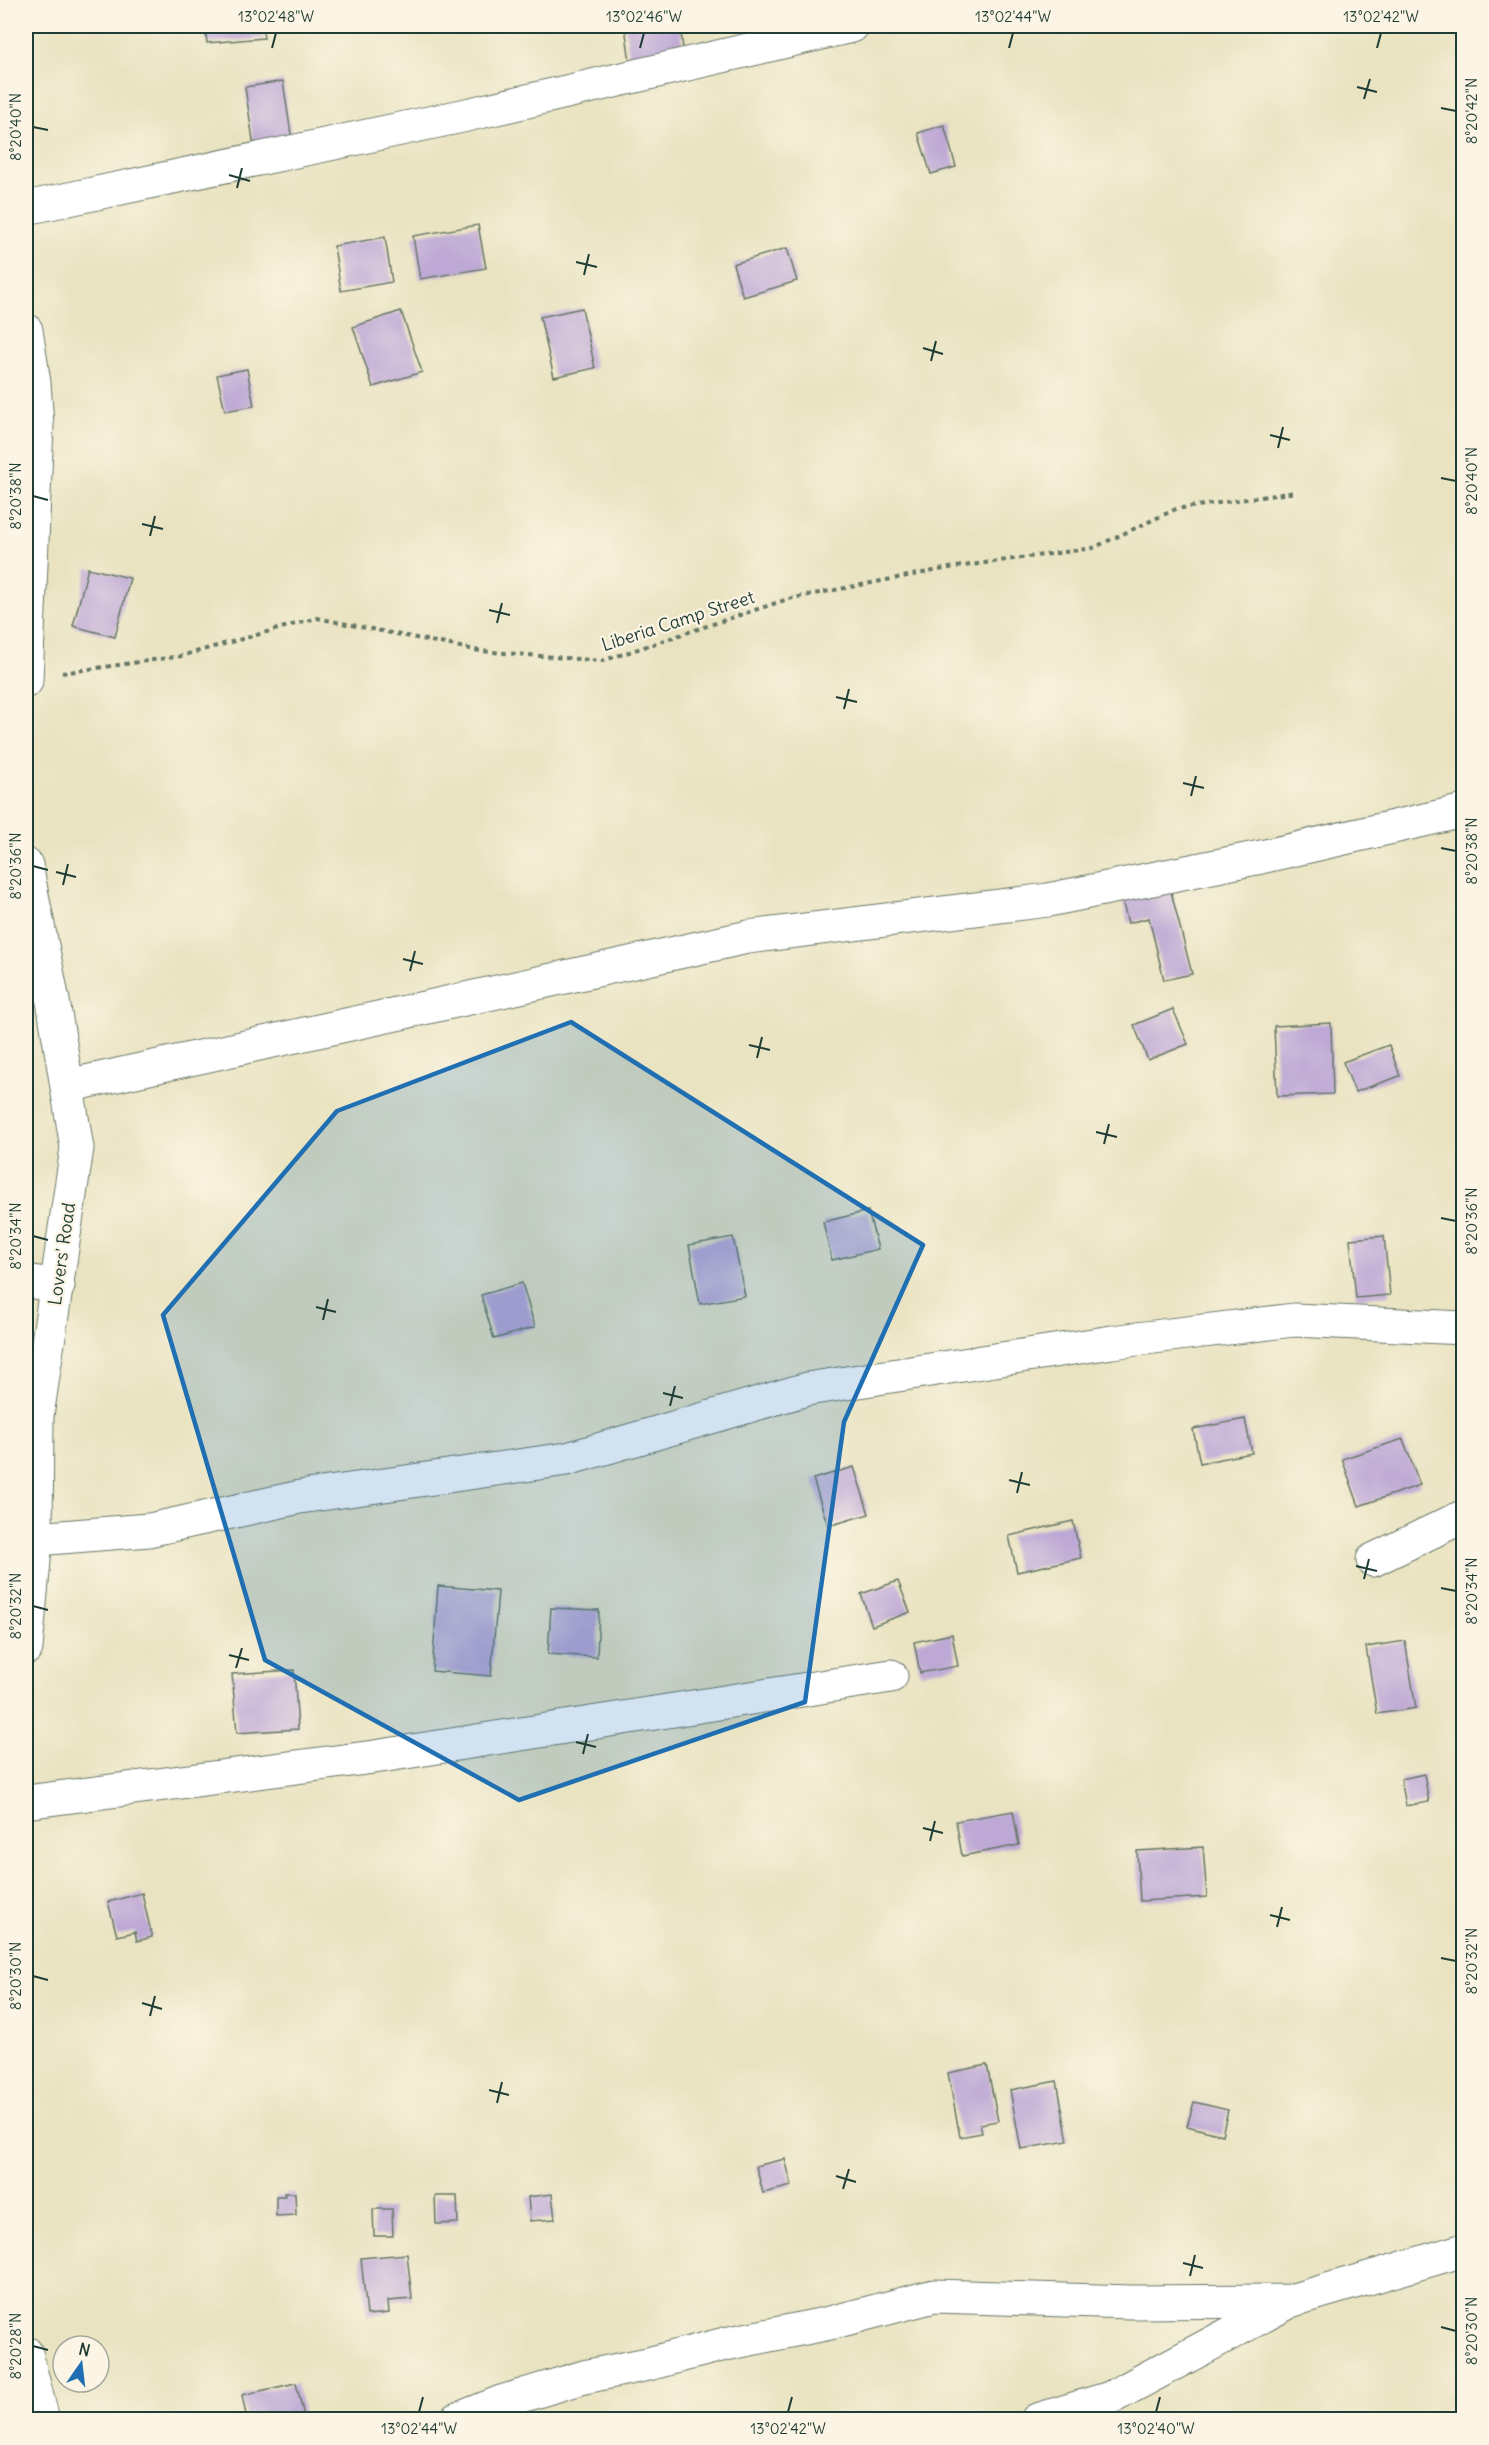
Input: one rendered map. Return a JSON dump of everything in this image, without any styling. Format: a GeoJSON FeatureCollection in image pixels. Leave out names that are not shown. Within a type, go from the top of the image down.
{"type":"FeatureCollection","features":[{"type":"Feature","properties":{"kind":"street"},"geometry":{"type":"LineString","coordinates":[[26,207],[462,116],[852,26]]}},
{"type":"Feature","properties":{"kind":"street"},"geometry":{"type":"LineString","coordinates":[[26,330],[34,383],[37,425],[28,551],[26,679]]}},
{"type":"Feature","properties":{"kind":"street"},"geometry":{"type":"LineString","coordinates":[[67,1086],[748,937],[1048,900],[1261,857],[1464,811]]}},
{"type":"Feature","properties":{"kind":"street","name":"Lovers' Road"},"geometry":{"type":"LineString","coordinates":[[26,865],[77,1148],[38,1416],[36,1539],[26,1648]]}},
{"type":"Feature","properties":{"kind":"street"},"geometry":{"type":"LineString","coordinates":[[26,1281],[58,1286]]}},
{"type":"Feature","properties":{"kind":"street"},"geometry":{"type":"LineString","coordinates":[[36,1539],[150,1530],[300,1497],[567,1459],[807,1389],[1112,1342],[1294,1320],[1464,1328]]}},
{"type":"Feature","properties":{"kind":"street"},"geometry":{"type":"LineString","coordinates":[[1373,1560],[1464,1516]]}},
{"type":"Feature","properties":{"kind":"street"},"geometry":{"type":"LineString","coordinates":[[26,1802],[374,1757],[891,1676]]}},
{"type":"Feature","properties":{"kind":"street"},"geometry":{"type":"LineString","coordinates":[[1037,2420],[1110,2398],[1290,2301],[1464,2250]]}},
{"type":"Feature","properties":{"kind":"street"},"geometry":{"type":"LineString","coordinates":[[456,2420],[501,2402],[584,2377],[648,2364],[724,2344],[830,2323],[934,2296],[1131,2302],[1290,2301]]}},
{"type":"Feature","properties":{"kind":"street"},"geometry":{"type":"LineString","coordinates":[[26,2353],[43,2420]]}},
{"type":"Feature","properties":{"kind":"path","name":"Liberia Camp Street"},"geometry":{"type":"LineString","coordinates":[[26,679],[181,656],[317,618],[480,651],[602,661],[788,599],[949,568],[1093,548],[1176,509],[1296,492]]}},
{"type":"Feature","properties":{"kind":"highlighted area"},"geometry":{"type":"Polygon","coordinates":[[[571,1022],[923,1245],[844,1422],[805,1702],[519,1800],[265,1660],[163,1315],[337,1111],[571,1022]]]}},
{"type":"Feature","properties":{"kind":"building"},"geometry":{"type":"Polygon","coordinates":[[[205,26],[262,26],[264,38],[207,43],[205,26]]]}},
{"type":"Feature","properties":{"kind":"building"},"geometry":{"type":"Polygon","coordinates":[[[625,26],[680,26],[684,55],[630,62],[625,26]]]}},
{"type":"Feature","properties":{"kind":"building"},"geometry":{"type":"Polygon","coordinates":[[[283,81],[292,141],[254,147],[245,87],[283,81]]]}},
{"type":"Feature","properties":{"kind":"building"},"geometry":{"type":"Polygon","coordinates":[[[944,125],[956,167],[931,174],[918,133],[944,125]]]}},
{"type":"Feature","properties":{"kind":"building"},"geometry":{"type":"Polygon","coordinates":[[[478,225],[486,268],[420,279],[413,236],[478,225]]]}},
{"type":"Feature","properties":{"kind":"building"},"geometry":{"type":"Polygon","coordinates":[[[385,237],[392,282],[341,291],[334,246],[385,237]]]}},
{"type":"Feature","properties":{"kind":"building"},"geometry":{"type":"Polygon","coordinates":[[[787,248],[797,281],[743,297],[733,264],[787,248]]]}},
{"type":"Feature","properties":{"kind":"building"},"geometry":{"type":"Polygon","coordinates":[[[582,308],[595,368],[554,377],[540,317],[582,308]]]}},
{"type":"Feature","properties":{"kind":"building"},"geometry":{"type":"Polygon","coordinates":[[[401,311],[422,372],[373,387],[353,327],[401,311]]]}},
{"type":"Feature","properties":{"kind":"building"},"geometry":{"type":"Polygon","coordinates":[[[247,369],[254,406],[225,411],[217,375],[247,369]]]}},
{"type":"Feature","properties":{"kind":"building"},"geometry":{"type":"Polygon","coordinates":[[[88,568],[130,578],[115,637],[73,626],[88,568]]]}},
{"type":"Feature","properties":{"kind":"building"},"geometry":{"type":"Polygon","coordinates":[[[1169,884],[1192,974],[1164,980],[1149,918],[1128,923],[1121,896],[1169,884]]]}},
{"type":"Feature","properties":{"kind":"building"},"geometry":{"type":"Polygon","coordinates":[[[1173,1009],[1188,1044],[1148,1060],[1134,1025],[1173,1009]]]}},
{"type":"Feature","properties":{"kind":"building"},"geometry":{"type":"Polygon","coordinates":[[[1331,1023],[1333,1094],[1277,1096],[1274,1026],[1331,1023]]]}},
{"type":"Feature","properties":{"kind":"building"},"geometry":{"type":"Polygon","coordinates":[[[1389,1045],[1400,1076],[1355,1092],[1343,1062],[1389,1045]]]}},
{"type":"Feature","properties":{"kind":"building"},"geometry":{"type":"Polygon","coordinates":[[[868,1211],[878,1249],[832,1260],[823,1222],[868,1211]]]}},
{"type":"Feature","properties":{"kind":"building"},"geometry":{"type":"Polygon","coordinates":[[[1384,1236],[1390,1295],[1356,1298],[1350,1239],[1384,1236]]]}},
{"type":"Feature","properties":{"kind":"building"},"geometry":{"type":"Polygon","coordinates":[[[733,1237],[745,1296],[700,1304],[689,1245],[733,1237]]]}},
{"type":"Feature","properties":{"kind":"building"},"geometry":{"type":"Polygon","coordinates":[[[522,1283],[535,1327],[494,1339],[481,1295],[522,1283]]]}},
{"type":"Feature","properties":{"kind":"building"},"geometry":{"type":"Polygon","coordinates":[[[1245,1419],[1252,1453],[1200,1463],[1193,1429],[1245,1419]]]}},
{"type":"Feature","properties":{"kind":"building"},"geometry":{"type":"Polygon","coordinates":[[[1403,1439],[1420,1485],[1359,1506],[1342,1459],[1403,1439]]]}},
{"type":"Feature","properties":{"kind":"building"},"geometry":{"type":"Polygon","coordinates":[[[854,1467],[869,1514],[828,1526],[813,1479],[854,1467]]]}},
{"type":"Feature","properties":{"kind":"building"},"geometry":{"type":"Polygon","coordinates":[[[1073,1521],[1081,1558],[1017,1572],[1009,1536],[1073,1521]]]}},
{"type":"Feature","properties":{"kind":"building"},"geometry":{"type":"Polygon","coordinates":[[[898,1581],[910,1612],[872,1626],[861,1594],[898,1581]]]}},
{"type":"Feature","properties":{"kind":"building"},"geometry":{"type":"Polygon","coordinates":[[[438,1586],[498,1591],[491,1676],[432,1671],[438,1586]]]}},
{"type":"Feature","properties":{"kind":"building"},"geometry":{"type":"Polygon","coordinates":[[[551,1608],[599,1610],[597,1657],[548,1654],[551,1608]]]}},
{"type":"Feature","properties":{"kind":"building"},"geometry":{"type":"Polygon","coordinates":[[[952,1634],[958,1666],[920,1673],[914,1642],[952,1634]]]}},
{"type":"Feature","properties":{"kind":"building"},"geometry":{"type":"Polygon","coordinates":[[[1405,1641],[1416,1708],[1377,1714],[1366,1647],[1405,1641]]]}},
{"type":"Feature","properties":{"kind":"building"},"geometry":{"type":"Polygon","coordinates":[[[294,1670],[298,1729],[237,1733],[232,1674],[294,1670]]]}},
{"type":"Feature","properties":{"kind":"building"},"geometry":{"type":"Polygon","coordinates":[[[1424,1774],[1429,1802],[1406,1806],[1401,1779],[1424,1774]]]}},
{"type":"Feature","properties":{"kind":"building"},"geometry":{"type":"Polygon","coordinates":[[[1013,1811],[1019,1845],[962,1856],[956,1821],[1013,1811]]]}},
{"type":"Feature","properties":{"kind":"building"},"geometry":{"type":"Polygon","coordinates":[[[1203,1847],[1207,1897],[1140,1901],[1137,1851],[1203,1847]]]}},
{"type":"Feature","properties":{"kind":"building"},"geometry":{"type":"Polygon","coordinates":[[[142,1893],[152,1937],[137,1941],[135,1932],[117,1936],[108,1902],[142,1893]]]}},
{"type":"Feature","properties":{"kind":"building"},"geometry":{"type":"Polygon","coordinates":[[[987,2065],[998,2121],[980,2124],[982,2133],[960,2137],[948,2073],[987,2065]]]}},
{"type":"Feature","properties":{"kind":"building"},"geometry":{"type":"Polygon","coordinates":[[[1057,2081],[1068,2141],[1021,2149],[1010,2090],[1057,2081]]]}},
{"type":"Feature","properties":{"kind":"building"},"geometry":{"type":"Polygon","coordinates":[[[1194,2102],[1228,2110],[1222,2135],[1187,2126],[1194,2102]]]}},
{"type":"Feature","properties":{"kind":"building"},"geometry":{"type":"Polygon","coordinates":[[[785,2159],[792,2186],[763,2193],[756,2166],[785,2159]]]}},
{"type":"Feature","properties":{"kind":"building"},"geometry":{"type":"Polygon","coordinates":[[[284,2193],[295,2193],[296,2215],[276,2216],[276,2196],[285,2196],[284,2193]]]}},
{"type":"Feature","properties":{"kind":"building"},"geometry":{"type":"Polygon","coordinates":[[[552,2194],[555,2219],[530,2221],[528,2197],[552,2194]]]}},
{"type":"Feature","properties":{"kind":"building"},"geometry":{"type":"Polygon","coordinates":[[[435,2196],[457,2196],[458,2223],[436,2224],[435,2196]]]}},
{"type":"Feature","properties":{"kind":"building"},"geometry":{"type":"Polygon","coordinates":[[[373,2209],[392,2209],[393,2236],[374,2236],[373,2209]]]}},
{"type":"Feature","properties":{"kind":"building"},"geometry":{"type":"Polygon","coordinates":[[[407,2254],[412,2299],[388,2301],[389,2313],[367,2315],[361,2258],[407,2254]]]}},
{"type":"Feature","properties":{"kind":"building"},"geometry":{"type":"Polygon","coordinates":[[[296,2383],[305,2420],[247,2420],[242,2395],[296,2383]]]}}]}
